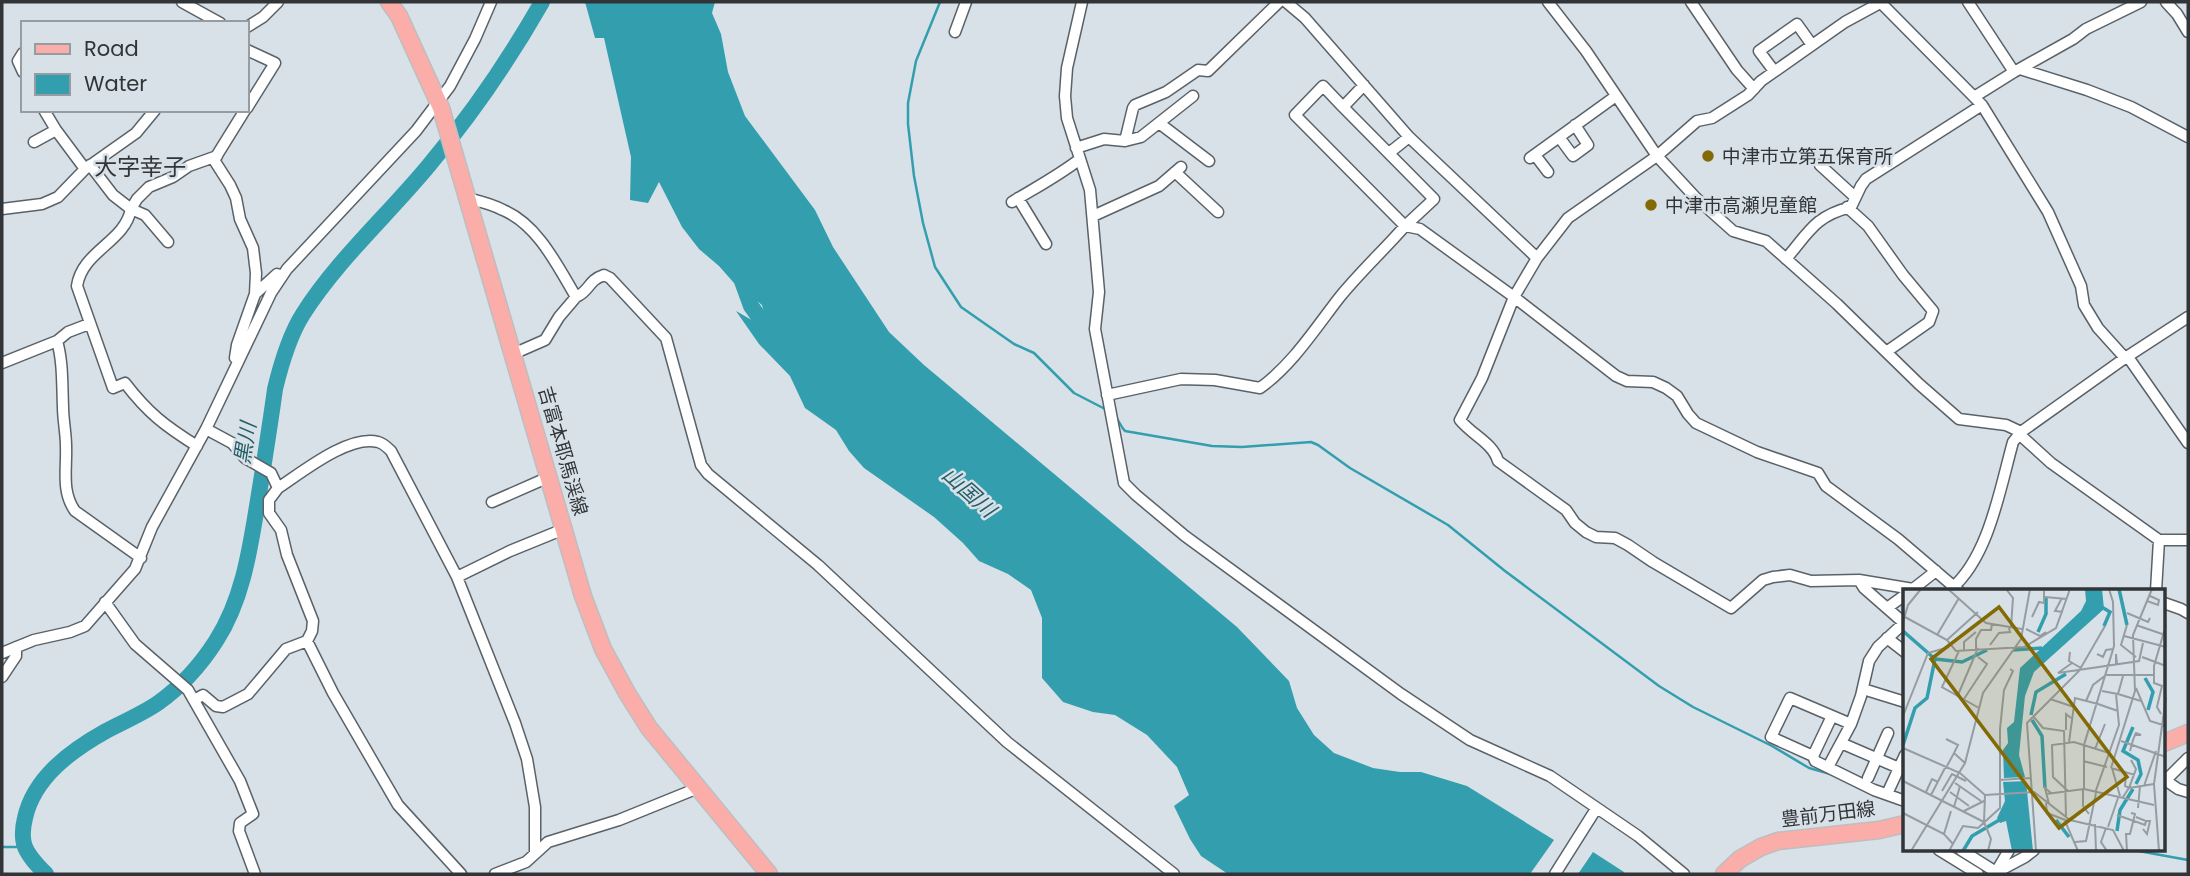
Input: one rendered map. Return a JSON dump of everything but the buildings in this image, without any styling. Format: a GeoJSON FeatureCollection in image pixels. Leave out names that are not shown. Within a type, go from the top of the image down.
{"type":"FeatureCollection","features":[{"type":"Feature","properties":{"kind":"main road","name":"吉富本耶馬渓線"},"geometry":{"type":"LineString","coordinates":[[389,2],[399,16],[439,105],[589,612],[610,662],[649,728],[769,874]]}},
{"type":"Feature","properties":{"kind":"main road"},"geometry":{"type":"LineString","coordinates":[[2166,742],[2188,733]]}},
{"type":"Feature","properties":{"kind":"main road","name":"豊前万田線"},"geometry":{"type":"LineString","coordinates":[[1724,874],[1741,859],[1777,841],[1901,827]]}},
{"type":"Feature","properties":{"kind":"street"},"geometry":{"type":"LineString","coordinates":[[182,2],[216,21]]}},
{"type":"Feature","properties":{"kind":"street"},"geometry":{"type":"LineString","coordinates":[[248,26],[278,2]]}},
{"type":"Feature","properties":{"kind":"street"},"geometry":{"type":"LineString","coordinates":[[2,653],[34,640],[85,626],[135,569],[152,527],[206,429],[271,293],[282,276],[439,105],[475,39],[491,2]]}},
{"type":"Feature","properties":{"kind":"street"},"geometry":{"type":"LineString","coordinates":[[955,32],[966,2]]}},
{"type":"Feature","properties":{"kind":"street"},"geometry":{"type":"LineString","coordinates":[[1082,2],[1067,68],[1065,96],[1067,118],[1090,190],[1099,292],[1095,329],[1125,483],[1185,536],[1401,694],[1470,740],[1550,776],[1637,836],[1684,874]]}},
{"type":"Feature","properties":{"kind":"street"},"geometry":{"type":"LineString","coordinates":[[1125,141],[1135,105],[1166,92],[1198,70],[1209,71],[1279,2]]}},
{"type":"Feature","properties":{"kind":"street"},"geometry":{"type":"LineString","coordinates":[[1286,2],[1305,18],[1409,137],[1537,258]]}},
{"type":"Feature","properties":{"kind":"street"},"geometry":{"type":"LineString","coordinates":[[1548,2],[1586,51],[1657,156],[1681,184],[1733,231],[1766,241],[1959,419],[2006,425],[2020,433],[2051,463],[2159,540],[2188,540]]}},
{"type":"Feature","properties":{"kind":"street"},"geometry":{"type":"LineString","coordinates":[[1691,2],[1737,70],[1754,89]]}},
{"type":"Feature","properties":{"kind":"street"},"geometry":{"type":"LineString","coordinates":[[1903,591],[1859,580],[1811,581],[1790,575],[1763,580],[1731,608],[1615,538],[1596,537],[1586,532],[1566,510],[1499,461],[1496,452],[1460,421],[1482,378],[1514,297],[1537,258],[1568,218],[1657,156],[1697,121],[1712,118],[1748,95],[1774,71],[1845,22],[1880,2],[1978,102],[2048,212],[2081,286],[2084,305],[2098,328],[2126,358],[2188,443]]}},
{"type":"Feature","properties":{"kind":"street"},"geometry":{"type":"LineString","coordinates":[[1968,2],[2017,70],[2087,90],[2132,107],[2188,137]]}},
{"type":"Feature","properties":{"kind":"street"},"geometry":{"type":"LineString","coordinates":[[1786,259],[1820,219],[1830,212],[1851,207],[1867,179],[1978,102],[2017,70],[2086,29],[2141,2]]}},
{"type":"Feature","properties":{"kind":"street"},"geometry":{"type":"LineString","coordinates":[[2166,2],[2188,32]]}},
{"type":"Feature","properties":{"kind":"street"},"geometry":{"type":"LineString","coordinates":[[1774,71],[1759,51],[1797,24],[1812,45]]}},
{"type":"Feature","properties":{"kind":"street"},"geometry":{"type":"LineString","coordinates":[[248,50],[275,63],[248,106]]}},
{"type":"Feature","properties":{"kind":"street"},"geometry":{"type":"LineString","coordinates":[[1343,107],[1364,85]]}},
{"type":"Feature","properties":{"kind":"street"},"geometry":{"type":"LineString","coordinates":[[1107,395],[1181,379],[1215,380],[1260,388],[1274,378],[1341,296],[1405,226],[1434,199],[1323,86],[1295,115],[1405,226],[1419,229],[1514,297],[1615,376],[1628,381],[1653,382],[1666,388],[1677,396],[1696,423],[1757,452],[1818,473],[1826,486],[1898,539],[1954,589],[1978,554],[1988,533],[2013,442],[2020,433],[2188,317]]}},
{"type":"Feature","properties":{"kind":"street"},"geometry":{"type":"LineString","coordinates":[[1076,148],[1104,139],[1125,141],[1141,137],[1193,96]]}},
{"type":"Feature","properties":{"kind":"street"},"geometry":{"type":"LineString","coordinates":[[1548,172],[1532,157],[1616,96]]}},
{"type":"Feature","properties":{"kind":"street"},"geometry":{"type":"LineString","coordinates":[[45,112],[56,130],[113,195],[131,209],[145,215],[168,242]]}},
{"type":"Feature","properties":{"kind":"street"},"geometry":{"type":"LineString","coordinates":[[2,209],[42,205],[58,197],[88,167],[135,133],[153,112]]}},
{"type":"Feature","properties":{"kind":"street"},"geometry":{"type":"LineString","coordinates":[[238,360],[234,358],[254,294],[256,273],[253,248],[240,219],[236,198],[215,160],[244,112]]}},
{"type":"Feature","properties":{"kind":"street"},"geometry":{"type":"LineString","coordinates":[[1159,123],[1209,160]]}},
{"type":"Feature","properties":{"kind":"street"},"geometry":{"type":"LineString","coordinates":[[1559,137],[1573,156],[1588,145],[1575,125]]}},
{"type":"Feature","properties":{"kind":"street"},"geometry":{"type":"LineString","coordinates":[[34,142],[56,130]]}},
{"type":"Feature","properties":{"kind":"street"},"geometry":{"type":"LineString","coordinates":[[1388,153],[1409,137]]}},
{"type":"Feature","properties":{"kind":"street"},"geometry":{"type":"LineString","coordinates":[[197,446],[164,426],[144,408],[125,383],[113,388],[77,286],[88,260],[113,239],[130,217],[137,199],[149,187],[173,177],[189,166],[217,156]]}},
{"type":"Feature","properties":{"kind":"street"},"geometry":{"type":"LineString","coordinates":[[1046,244],[1015,200],[1057,177],[1080,159]]}},
{"type":"Feature","properties":{"kind":"street"},"geometry":{"type":"LineString","coordinates":[[1820,165],[1855,197]]}},
{"type":"Feature","properties":{"kind":"street"},"geometry":{"type":"LineString","coordinates":[[1093,216],[1159,186],[1178,169],[1218,212]]}},
{"type":"Feature","properties":{"kind":"street"},"geometry":{"type":"LineString","coordinates":[[467,198],[505,210],[523,222],[555,262],[576,297]]}},
{"type":"Feature","properties":{"kind":"street"},"geometry":{"type":"LineString","coordinates":[[1847,207],[1868,226],[1933,311],[1929,322],[1886,352]]}},
{"type":"Feature","properties":{"kind":"street"},"geometry":{"type":"LineString","coordinates":[[254,294],[278,274],[282,276]]}},
{"type":"Feature","properties":{"kind":"street"},"geometry":{"type":"LineString","coordinates":[[513,354],[545,340],[559,317],[576,297],[584,293],[594,278],[604,275],[610,278],[666,338],[701,466],[708,474],[818,565],[1007,741],[1174,874]]}},
{"type":"Feature","properties":{"kind":"street"},"geometry":{"type":"LineString","coordinates":[[2,363],[57,341],[68,332],[89,324]]}},
{"type":"Feature","properties":{"kind":"street"},"geometry":{"type":"LineString","coordinates":[[57,341],[62,358],[65,487],[68,501],[75,510],[141,558]]}},
{"type":"Feature","properties":{"kind":"street"},"geometry":{"type":"LineString","coordinates":[[206,429],[232,443],[245,458],[271,473],[278,488]]}},
{"type":"Feature","properties":{"kind":"street"},"geometry":{"type":"LineString","coordinates":[[194,700],[203,695],[216,706],[223,707],[247,694],[286,649],[307,641],[312,631],[313,621],[281,530],[269,513],[269,500],[278,488],[323,458],[349,445],[371,441],[384,445],[391,451],[457,577],[497,674],[527,759],[535,807],[535,852]]}},
{"type":"Feature","properties":{"kind":"street"},"geometry":{"type":"LineString","coordinates":[[492,502],[549,477]]}},
{"type":"Feature","properties":{"kind":"street"},"geometry":{"type":"LineString","coordinates":[[457,577],[564,529]]}},
{"type":"Feature","properties":{"kind":"street"},"geometry":{"type":"LineString","coordinates":[[2156,589],[2159,540]]}},
{"type":"Feature","properties":{"kind":"street"},"geometry":{"type":"LineString","coordinates":[[1913,589],[1936,571]]}},
{"type":"Feature","properties":{"kind":"street"},"geometry":{"type":"LineString","coordinates":[[1859,580],[1864,588],[1903,621]]}},
{"type":"Feature","properties":{"kind":"street"},"geometry":{"type":"LineString","coordinates":[[1887,608],[1903,596]]}},
{"type":"Feature","properties":{"kind":"street"},"geometry":{"type":"LineString","coordinates":[[105,602],[135,644],[188,690],[240,781],[252,811],[251,816],[239,827],[240,836],[255,874]]}},
{"type":"Feature","properties":{"kind":"street"},"geometry":{"type":"LineString","coordinates":[[2166,604],[2188,613]]}},
{"type":"Feature","properties":{"kind":"street"},"geometry":{"type":"LineString","coordinates":[[1828,767],[1851,724],[1869,661],[1903,623]]}},
{"type":"Feature","properties":{"kind":"street"},"geometry":{"type":"LineString","coordinates":[[1887,638],[1903,650]]}},
{"type":"Feature","properties":{"kind":"street"},"geometry":{"type":"LineString","coordinates":[[307,641],[333,693],[398,806],[461,874]]}},
{"type":"Feature","properties":{"kind":"street"},"geometry":{"type":"LineString","coordinates":[[2,677],[16,656],[16,647]]}},
{"type":"Feature","properties":{"kind":"street"},"geometry":{"type":"LineString","coordinates":[[1863,689],[1903,701]]}},
{"type":"Feature","properties":{"kind":"street"},"geometry":{"type":"LineString","coordinates":[[1851,724],[1790,698],[1771,737],[1813,757],[1815,761],[1903,800]]}},
{"type":"Feature","properties":{"kind":"street"},"geometry":{"type":"LineString","coordinates":[[1813,757],[1832,716]]}},
{"type":"Feature","properties":{"kind":"street"},"geometry":{"type":"LineString","coordinates":[[1868,778],[1888,733]]}},
{"type":"Feature","properties":{"kind":"street"},"geometry":{"type":"LineString","coordinates":[[1841,743],[1899,768]]}},
{"type":"Feature","properties":{"kind":"street"},"geometry":{"type":"LineString","coordinates":[[2166,779],[2188,758]]}},
{"type":"Feature","properties":{"kind":"street"},"geometry":{"type":"LineString","coordinates":[[1887,794],[1903,759]]}},
{"type":"Feature","properties":{"kind":"street"},"geometry":{"type":"LineString","coordinates":[[2166,782],[2188,792]]}},
{"type":"Feature","properties":{"kind":"street"},"geometry":{"type":"LineString","coordinates":[[495,874],[526,862],[548,842],[619,820],[698,788]]}},
{"type":"Feature","properties":{"kind":"street"},"geometry":{"type":"LineString","coordinates":[[1555,874],[1596,809]]}},
{"type":"Feature","properties":{"kind":"street"},"geometry":{"type":"LineString","coordinates":[[1942,852],[1978,874]]}},
{"type":"Feature","properties":{"kind":"street"},"geometry":{"type":"LineString","coordinates":[[1995,873],[2008,852]]}},
{"type":"Feature","properties":{"kind":"street"},"geometry":{"type":"LineString","coordinates":[[1995,873],[2031,852]]}},
{"type":"Feature","properties":{"kind":"street"},"geometry":{"type":"LineString","coordinates":[[1976,854],[1995,873]]}},
{"type":"Feature","properties":{"kind":"water"},"geometry":{"type":"Polygon","coordinates":[[[585,2],[715,2],[712,13],[721,34],[728,72],[745,116],[815,210],[833,247],[889,332],[924,365],[1237,627],[1289,681],[1297,708],[1314,735],[1334,753],[1373,768],[1421,772],[1467,786],[1554,840],[1530,874],[1228,874],[1201,856],[1174,806],[1189,795],[1177,767],[1147,735],[1115,715],[1093,712],[1063,702],[1042,678],[1042,618],[1031,590],[1008,574],[979,561],[934,517],[864,468],[836,430],[805,408],[790,376],[759,344],[736,311],[769,330],[762,305],[734,283],[699,249],[682,227],[659,182],[648,203],[630,200],[631,157],[604,38],[595,38],[585,2]]]}},
{"type":"Feature","properties":{"kind":"water"},"geometry":{"type":"Polygon","coordinates":[[[1593,852],[1624,872],[1625,874],[1578,874],[1593,852]]]}},
{"type":"Feature","properties":{"kind":"waterway","name":"黒川"},"geometry":{"type":"LineString","coordinates":[[46,874],[30,856],[23,841],[25,818],[30,803],[46,777],[80,747],[152,707],[175,690],[204,659],[233,608],[248,555],[275,389],[286,350],[298,323],[332,274],[446,145],[504,65],[542,2]]}},
{"type":"Feature","properties":{"kind":"waterway"},"geometry":{"type":"LineString","coordinates":[[940,2],[916,61],[908,103],[914,176],[935,267],[961,307],[1014,344],[1034,353],[1074,393],[1107,410]]}},
{"type":"Feature","properties":{"kind":"waterway","name":"山国川"},"geometry":{"type":"LineString","coordinates":[[739,273],[751,306],[777,342]]}},
{"type":"Feature","properties":{"kind":"waterway"},"geometry":{"type":"LineString","coordinates":[[1115,417],[1125,431],[1212,446],[1242,447],[1311,442],[1318,445],[1350,468],[1448,525],[1659,686],[1693,707],[1772,746],[1809,768],[1834,775]]}},
{"type":"Feature","properties":{"kind":"waterway"},"geometry":{"type":"LineString","coordinates":[[2,847],[25,847]]}},
{"type":"Feature","properties":{"kind":"waterway"},"geometry":{"type":"LineString","coordinates":[[2144,852],[2188,860]]}},
{"type":"Feature","properties":{"kind":"place","name":"中津市立第五保育所"},"geometry":{"type":"Point","coordinates":[1708,156]}},
{"type":"Feature","properties":{"kind":"place","name":"中津市高瀬児童館"},"geometry":{"type":"Point","coordinates":[1651,205]}},
{"type":"Feature","properties":{"kind":"district","name":"大字幸子"},"geometry":{"type":"Point","coordinates":[140,167]}}]}
